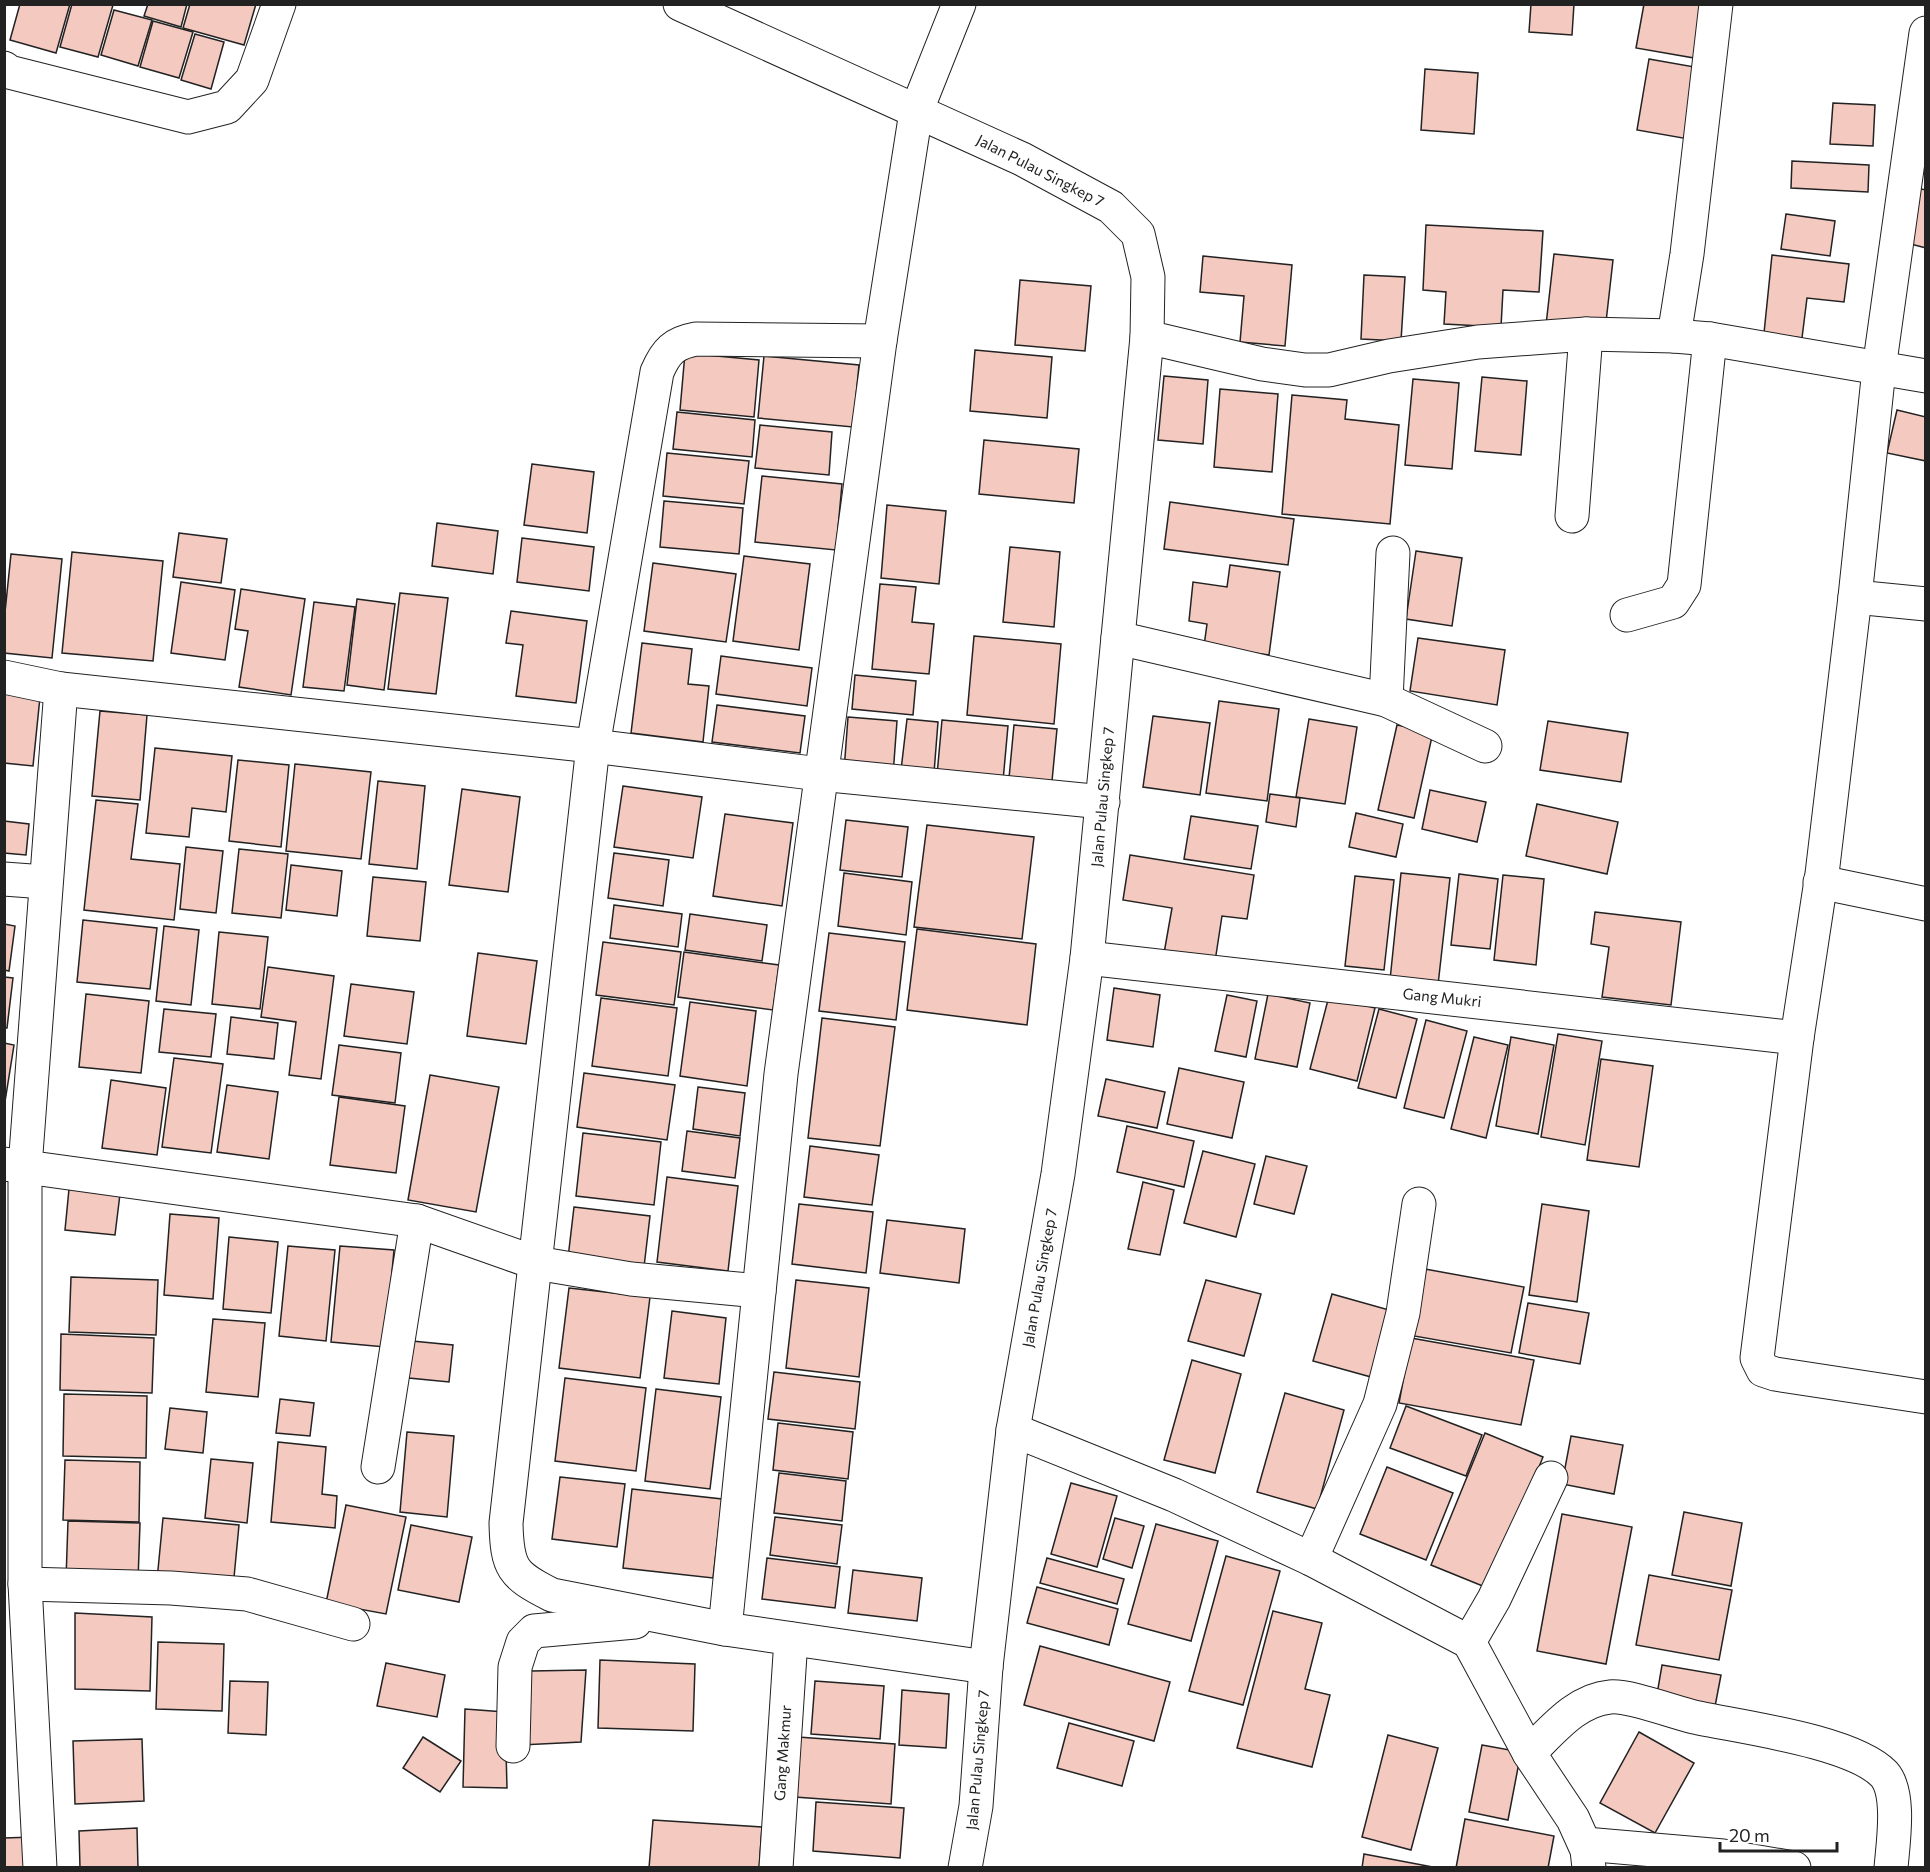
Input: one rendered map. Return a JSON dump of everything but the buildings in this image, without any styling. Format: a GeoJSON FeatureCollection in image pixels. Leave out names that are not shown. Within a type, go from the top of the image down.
{"type":"FeatureCollection","features":[{"type":"Feature","properties":{"kind":"street"},"geometry":{"type":"LineString","coordinates":[[4,68],[9,72],[188,117],[227,107],[252,80],[279,4]]}},
{"type":"Feature","properties":{"kind":"street","name":"Jalan Pulau Singkep 7"},"geometry":{"type":"LineString","coordinates":[[680,4],[1022,159],[1111,207],[1138,234],[1148,277],[1146,337],[1087,958],[1058,1174],[1013,1430],[986,1667],[976,1806],[965,1868]]}},
{"type":"Feature","properties":{"kind":"street"},"geometry":{"type":"LineString","coordinates":[[725,1629],[781,1074],[880,341],[916,112],[959,4]]}},
{"type":"Feature","properties":{"kind":"street"},"geometry":{"type":"LineString","coordinates":[[1674,336],[1688,254],[1716,4]]}},
{"type":"Feature","properties":{"kind":"street"},"geometry":{"type":"LineString","coordinates":[[1926,33],[1879,369],[1856,597],[1757,1358],[1763,1370],[1774,1374],[1926,1398]]}},
{"type":"Feature","properties":{"kind":"street"},"geometry":{"type":"LineString","coordinates":[[1572,516],[1586,334]]}},
{"type":"Feature","properties":{"kind":"street"},"geometry":{"type":"LineString","coordinates":[[1146,337],[1262,364],[1305,370],[1329,369],[1389,356],[1478,342],[1586,334],[1674,336],[1710,339],[1926,376]]}},
{"type":"Feature","properties":{"kind":"street"},"geometry":{"type":"LineString","coordinates":[[1627,615],[1672,602],[1684,585],[1710,339]]}},
{"type":"Feature","properties":{"kind":"street"},"geometry":{"type":"LineString","coordinates":[[880,341],[687,340],[669,350],[657,372],[593,746],[506,1523],[507,1548],[516,1572],[529,1584],[552,1595],[725,1629],[986,1667]]}},
{"type":"Feature","properties":{"kind":"street"},"geometry":{"type":"LineString","coordinates":[[1386,700],[1393,553]]}},
{"type":"Feature","properties":{"kind":"street"},"geometry":{"type":"LineString","coordinates":[[1856,597],[1926,604]]}},
{"type":"Feature","properties":{"kind":"street"},"geometry":{"type":"LineString","coordinates":[[1118,638],[1386,700],[1485,746]]}},
{"type":"Feature","properties":{"kind":"street"},"geometry":{"type":"LineString","coordinates":[[4,676],[61,689],[593,746],[820,774],[1102,802]]}},
{"type":"Feature","properties":{"kind":"street"},"geometry":{"type":"LineString","coordinates":[[40,1868],[25,1584],[15,1166],[45,882],[61,689]]}},
{"type":"Feature","properties":{"kind":"street"},"geometry":{"type":"LineString","coordinates":[[4,879],[45,882]]}},
{"type":"Feature","properties":{"kind":"street"},"geometry":{"type":"LineString","coordinates":[[1820,882],[1926,904]]}},
{"type":"Feature","properties":{"kind":"street","name":"Gang Mukri"},"geometry":{"type":"LineString","coordinates":[[1087,958],[1797,1038]]}},
{"type":"Feature","properties":{"kind":"street"},"geometry":{"type":"LineString","coordinates":[[15,1166],[417,1221],[536,1263],[631,1279],[759,1291]]}},
{"type":"Feature","properties":{"kind":"street"},"geometry":{"type":"LineString","coordinates":[[1311,1559],[1380,1404],[1403,1313],[1419,1204]]}},
{"type":"Feature","properties":{"kind":"street"},"geometry":{"type":"LineString","coordinates":[[378,1467],[417,1221]]}},
{"type":"Feature","properties":{"kind":"street"},"geometry":{"type":"LineString","coordinates":[[1013,1430],[1174,1495],[1311,1559],[1469,1642],[1529,1753],[1573,1819],[1587,1856],[1723,1856],[1794,1868]]}},
{"type":"Feature","properties":{"kind":"street"},"geometry":{"type":"LineString","coordinates":[[1469,1642],[1494,1599],[1551,1478]]}},
{"type":"Feature","properties":{"kind":"street"},"geometry":{"type":"LineString","coordinates":[[25,1584],[171,1588],[247,1594],[353,1624]]}},
{"type":"Feature","properties":{"kind":"street"},"geometry":{"type":"LineString","coordinates":[[513,1746],[514,1667],[523,1642],[534,1631],[675,1619]]}},
{"type":"Feature","properties":{"kind":"street","name":"Gang Makmur"},"geometry":{"type":"LineString","coordinates":[[776,1868],[791,1639]]}},
{"type":"Feature","properties":{"kind":"street"},"geometry":{"type":"LineString","coordinates":[[1529,1753],[1565,1718],[1587,1703],[1611,1696],[1837,1748],[1865,1761],[1884,1775],[1893,1790],[1891,1868]]}}]}
